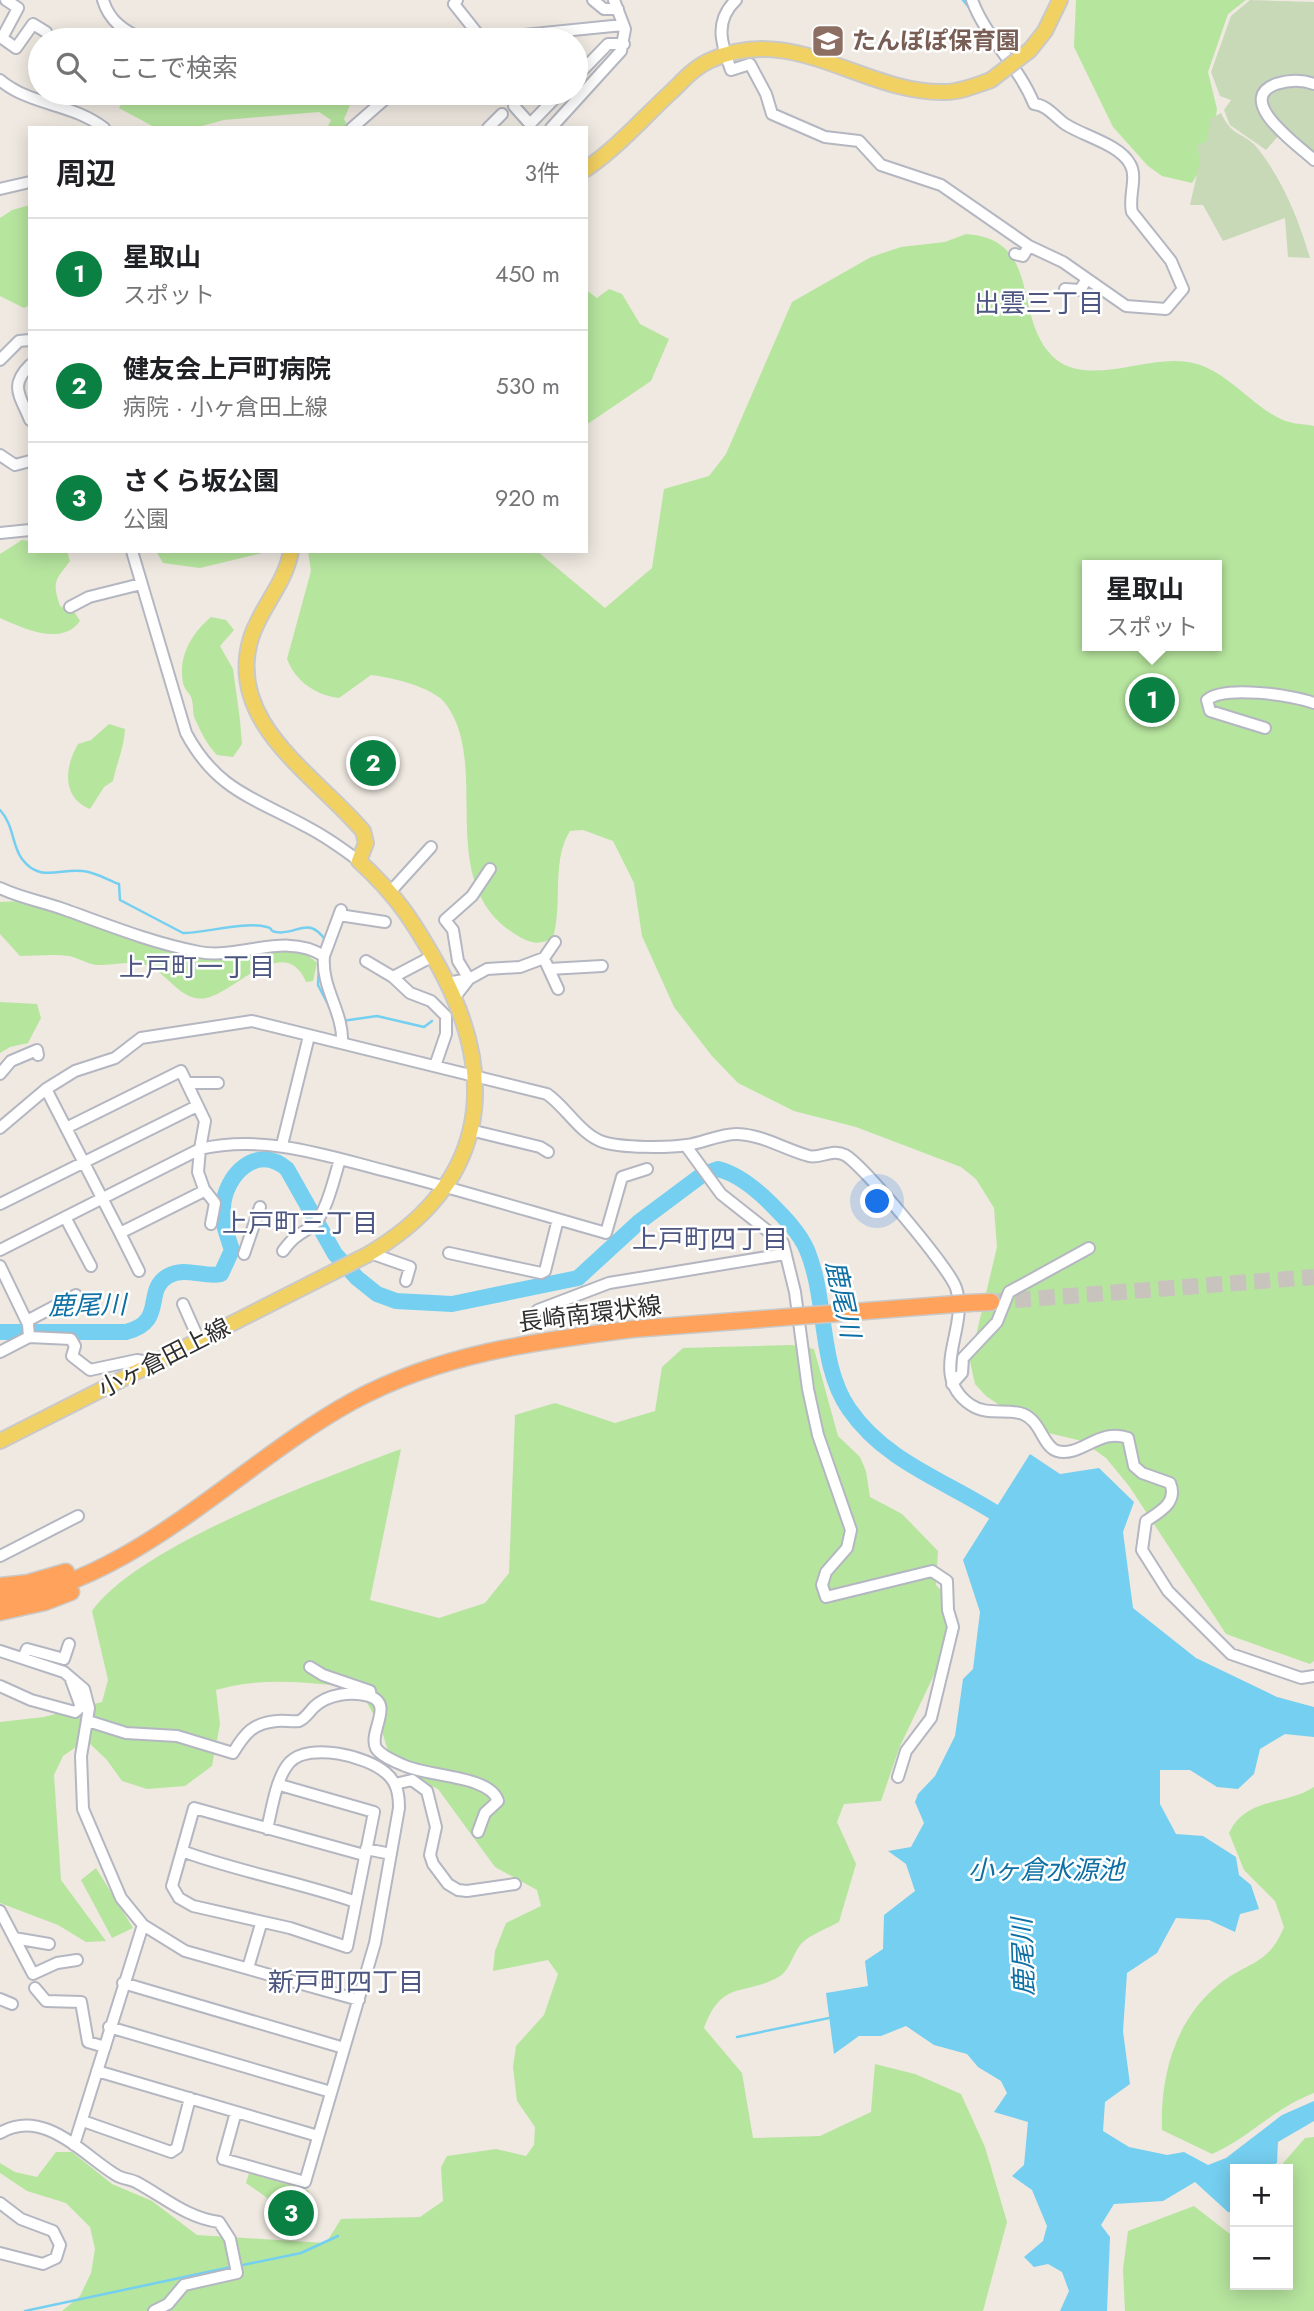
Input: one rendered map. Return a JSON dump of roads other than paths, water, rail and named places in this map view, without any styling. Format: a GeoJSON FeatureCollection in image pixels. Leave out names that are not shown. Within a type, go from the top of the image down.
{"type":"FeatureCollection","features":[{"type":"Feature","properties":{"kind":"highway","name":"長崎南環状線"},"geometry":{"type":"LineString","coordinates":[[229,1484],[322,1419],[413,1374],[517,1345],[633,1329],[992,1302]]}},
{"type":"Feature","properties":{"kind":"highway"},"geometry":{"type":"LineString","coordinates":[[0,1612],[45,1602],[86,1584],[229,1484]]}},
{"type":"Feature","properties":{"kind":"highway"},"geometry":{"type":"LineString","coordinates":[[0,1586],[28,1583],[68,1571],[113,1550],[229,1484]]}},
{"type":"Feature","properties":{"kind":"highway"},"geometry":{"type":"LineString","coordinates":[[0,1600],[41,1591],[77,1579],[114,1561],[183,1517]]}},
{"type":"Feature","properties":{"kind":"main road"},"geometry":{"type":"LineString","coordinates":[[588,167],[691,72],[725,55],[766,48],[788,50],[888,82],[933,92],[948,92],[991,80],[1030,50],[1045,31],[1060,0]]}},
{"type":"Feature","properties":{"kind":"main road"},"geometry":{"type":"LineString","coordinates":[[290,553],[283,581],[260,617],[248,648],[247,668],[251,698],[272,737],[363,831],[366,843],[359,861],[391,891],[411,916],[433,956],[467,1025],[477,1076],[470,1130],[444,1186],[410,1227],[369,1254]]}},
{"type":"Feature","properties":{"kind":"main road","name":"小ヶ倉田上線"},"geometry":{"type":"LineString","coordinates":[[0,1441],[369,1254]]}},
{"type":"Feature","properties":{"kind":"street"},"geometry":{"type":"LineString","coordinates":[[6,0],[18,8],[2,38],[16,48],[28,31]]}},
{"type":"Feature","properties":{"kind":"street"},"geometry":{"type":"LineString","coordinates":[[103,0],[113,21],[122,28]]}},
{"type":"Feature","properties":{"kind":"street"},"geometry":{"type":"LineString","coordinates":[[457,0],[454,4],[470,28]]}},
{"type":"Feature","properties":{"kind":"street"},"geometry":{"type":"LineString","coordinates":[[588,89],[618,58],[624,44],[623,25],[616,4],[604,9],[593,0]]}},
{"type":"Feature","properties":{"kind":"street"},"geometry":{"type":"LineString","coordinates":[[735,0],[721,23],[721,42],[725,55],[731,70],[750,64],[766,94],[772,114],[825,137],[859,141],[881,165],[941,185],[1030,246],[1063,261],[1126,306],[1166,309],[1183,289],[1171,261],[1132,212],[1129,203],[1133,172],[1130,164],[1094,136],[1070,127],[1042,105],[1034,104],[1029,92],[992,39],[972,0]]}},
{"type":"Feature","properties":{"kind":"street"},"geometry":{"type":"LineString","coordinates":[[588,28],[623,25]]}},
{"type":"Feature","properties":{"kind":"street"},"geometry":{"type":"LineString","coordinates":[[588,65],[608,44],[624,44]]}},
{"type":"Feature","properties":{"kind":"street"},"geometry":{"type":"LineString","coordinates":[[0,80],[28,98]]}},
{"type":"Feature","properties":{"kind":"street"},"geometry":{"type":"LineString","coordinates":[[1314,84],[1294,80],[1272,86],[1264,92],[1261,103],[1265,115],[1314,160]]}},
{"type":"Feature","properties":{"kind":"street"},"geometry":{"type":"LineString","coordinates":[[56,105],[76,110],[101,126]]}},
{"type":"Feature","properties":{"kind":"street"},"geometry":{"type":"LineString","coordinates":[[354,126],[378,105]]}},
{"type":"Feature","properties":{"kind":"street"},"geometry":{"type":"LineString","coordinates":[[514,106],[530,124],[548,105]]}},
{"type":"Feature","properties":{"kind":"street"},"geometry":{"type":"LineString","coordinates":[[553,126],[573,105]]}},
{"type":"Feature","properties":{"kind":"street"},"geometry":{"type":"LineString","coordinates":[[490,126],[502,114]]}},
{"type":"Feature","properties":{"kind":"street"},"geometry":{"type":"LineString","coordinates":[[0,189],[28,182]]}},
{"type":"Feature","properties":{"kind":"street"},"geometry":{"type":"LineString","coordinates":[[1015,254],[1023,256],[1030,246]]}},
{"type":"Feature","properties":{"kind":"street"},"geometry":{"type":"LineString","coordinates":[[1065,289],[1080,290],[1087,279]]}},
{"type":"Feature","properties":{"kind":"street"},"geometry":{"type":"LineString","coordinates":[[0,360],[19,341],[28,340]]}},
{"type":"Feature","properties":{"kind":"street"},"geometry":{"type":"LineString","coordinates":[[28,367],[18,377],[16,385],[28,415]]}},
{"type":"Feature","properties":{"kind":"street"},"geometry":{"type":"LineString","coordinates":[[0,454],[15,465],[28,462]]}},
{"type":"Feature","properties":{"kind":"street"},"geometry":{"type":"LineString","coordinates":[[0,533],[28,530]]}},
{"type":"Feature","properties":{"kind":"street"},"geometry":{"type":"LineString","coordinates":[[133,553],[186,733],[206,766],[231,789],[308,827],[359,861]]}},
{"type":"Feature","properties":{"kind":"street"},"geometry":{"type":"LineString","coordinates":[[70,607],[89,597],[141,584]]}},
{"type":"Feature","properties":{"kind":"street"},"geometry":{"type":"LineString","coordinates":[[1265,729],[1210,710],[1207,700],[1214,696],[1263,692],[1314,703]]}},
{"type":"Feature","properties":{"kind":"street"},"geometry":{"type":"LineString","coordinates":[[391,891],[431,847]]}},
{"type":"Feature","properties":{"kind":"street"},"geometry":{"type":"LineString","coordinates":[[469,979],[458,961],[453,930],[445,920],[472,896],[490,869]]}},
{"type":"Feature","properties":{"kind":"street"},"geometry":{"type":"LineString","coordinates":[[0,888],[103,925],[201,953],[227,954],[280,946],[306,947],[324,956]]}},
{"type":"Feature","properties":{"kind":"street"},"geometry":{"type":"LineString","coordinates":[[342,1043],[339,1021],[325,982],[324,956],[340,912],[385,922]]}},
{"type":"Feature","properties":{"kind":"street"},"geometry":{"type":"LineString","coordinates":[[447,983],[469,979],[487,969],[520,967],[544,958],[555,942]]}},
{"type":"Feature","properties":{"kind":"street"},"geometry":{"type":"LineString","coordinates":[[393,978],[433,956]]}},
{"type":"Feature","properties":{"kind":"street"},"geometry":{"type":"LineString","coordinates":[[544,958],[558,989]]}},
{"type":"Feature","properties":{"kind":"street"},"geometry":{"type":"LineString","coordinates":[[366,961],[393,978],[410,993],[431,1001],[446,1016],[446,1034],[435,1066]]}},
{"type":"Feature","properties":{"kind":"street"},"geometry":{"type":"LineString","coordinates":[[549,969],[602,965]]}},
{"type":"Feature","properties":{"kind":"street"},"geometry":{"type":"LineString","coordinates":[[455,997],[469,979]]}},
{"type":"Feature","properties":{"kind":"street"},"geometry":{"type":"LineString","coordinates":[[0,1128],[46,1089],[75,1071],[115,1058],[150,1034],[252,1021],[547,1094],[599,1141],[686,1146],[737,1134],[813,1157],[836,1152],[852,1160],[900,1212],[956,1286],[961,1317],[949,1360],[953,1384],[972,1406],[985,1411],[1022,1413],[1041,1428],[1049,1446],[1058,1451],[1070,1451],[1110,1434],[1128,1438],[1134,1466],[1142,1473],[1170,1483],[1174,1492],[1172,1501],[1146,1521],[1142,1550],[1168,1591],[1231,1654],[1301,1678],[1314,1676]]}},
{"type":"Feature","properties":{"kind":"street"},"geometry":{"type":"LineString","coordinates":[[282,1145],[309,1036]]}},
{"type":"Feature","properties":{"kind":"street"},"geometry":{"type":"LineString","coordinates":[[0,1074],[11,1060],[37,1050],[38,1055]]}},
{"type":"Feature","properties":{"kind":"street"},"geometry":{"type":"LineString","coordinates":[[66,1128],[181,1071],[205,1121],[198,1172],[204,1189],[210,1192],[215,1202],[211,1224]]}},
{"type":"Feature","properties":{"kind":"street"},"geometry":{"type":"LineString","coordinates":[[187,1083],[218,1083]]}},
{"type":"Feature","properties":{"kind":"street"},"geometry":{"type":"LineString","coordinates":[[46,1089],[139,1271]]}},
{"type":"Feature","properties":{"kind":"street"},"geometry":{"type":"LineString","coordinates":[[0,1204],[197,1106]]}},
{"type":"Feature","properties":{"kind":"street"},"geometry":{"type":"LineString","coordinates":[[470,1130],[540,1147],[548,1153]]}},
{"type":"Feature","properties":{"kind":"street"},"geometry":{"type":"LineString","coordinates":[[0,1250],[200,1149],[219,1145],[282,1145],[444,1186],[606,1233],[622,1177],[648,1170]]}},
{"type":"Feature","properties":{"kind":"street"},"geometry":{"type":"LineString","coordinates":[[686,1146],[704,1174],[740,1211],[776,1236],[785,1254],[795,1292],[808,1389],[818,1435],[851,1530],[847,1548],[826,1572],[822,1585],[827,1597],[932,1571],[947,1581],[948,1610],[953,1627],[931,1718],[906,1751],[898,1777]]}},
{"type":"Feature","properties":{"kind":"street"},"geometry":{"type":"LineString","coordinates":[[283,1251],[296,1234],[315,1224],[340,1159]]}},
{"type":"Feature","properties":{"kind":"street"},"geometry":{"type":"LineString","coordinates":[[120,1233],[204,1189]]}},
{"type":"Feature","properties":{"kind":"street"},"geometry":{"type":"LineString","coordinates":[[244,1254],[260,1208]]}},
{"type":"Feature","properties":{"kind":"street"},"geometry":{"type":"LineString","coordinates":[[65,1217],[92,1266]]}},
{"type":"Feature","properties":{"kind":"street"},"geometry":{"type":"LineString","coordinates":[[449,1253],[541,1273],[545,1271],[558,1219]]}},
{"type":"Feature","properties":{"kind":"street"},"geometry":{"type":"LineString","coordinates":[[953,1384],[961,1377],[966,1354],[997,1322],[1009,1292],[1089,1248]]}},
{"type":"Feature","properties":{"kind":"street"},"geometry":{"type":"LineString","coordinates":[[369,1254],[410,1267],[406,1281]]}},
{"type":"Feature","properties":{"kind":"street"},"geometry":{"type":"LineString","coordinates":[[530,1318],[538,1310],[609,1283],[785,1254]]}},
{"type":"Feature","properties":{"kind":"street"},"geometry":{"type":"LineString","coordinates":[[0,1266],[28,1322],[29,1337]]}},
{"type":"Feature","properties":{"kind":"street"},"geometry":{"type":"LineString","coordinates":[[28,1322],[76,1296]]}},
{"type":"Feature","properties":{"kind":"street"},"geometry":{"type":"LineString","coordinates":[[183,1304],[199,1340]]}},
{"type":"Feature","properties":{"kind":"street"},"geometry":{"type":"LineString","coordinates":[[0,1352],[29,1337],[71,1339],[75,1346],[72,1356],[90,1370],[136,1360],[154,1363]]}},
{"type":"Feature","properties":{"kind":"street"},"geometry":{"type":"LineString","coordinates":[[0,1556],[78,1516]]}},
{"type":"Feature","properties":{"kind":"street"},"geometry":{"type":"LineString","coordinates":[[23,1658],[27,1649],[64,1660],[69,1644]]}},
{"type":"Feature","properties":{"kind":"street"},"geometry":{"type":"LineString","coordinates":[[0,1651],[70,1675],[89,1699],[81,1756],[83,1809],[121,1898],[143,1925],[184,1951],[359,2000]]}},
{"type":"Feature","properties":{"kind":"street"},"geometry":{"type":"LineString","coordinates":[[310,1667],[323,1675],[370,1691],[371,1697]]}},
{"type":"Feature","properties":{"kind":"street"},"geometry":{"type":"LineString","coordinates":[[8,1675],[1,1686],[31,1700],[75,1712],[81,1707],[81,1700],[71,1684],[70,1675]]}},
{"type":"Feature","properties":{"kind":"street"},"geometry":{"type":"LineString","coordinates":[[18,1693],[23,1680]]}},
{"type":"Feature","properties":{"kind":"street"},"geometry":{"type":"LineString","coordinates":[[88,1721],[125,1733],[177,1736],[233,1753],[246,1732],[256,1725],[299,1721],[321,1701],[335,1695],[371,1697],[379,1702],[382,1711],[375,1743],[377,1751],[409,1768],[479,1782],[496,1795],[498,1801],[485,1813],[478,1832]]}},
{"type":"Feature","properties":{"kind":"street"},"geometry":{"type":"LineString","coordinates":[[236,2112],[223,2159],[305,2182],[375,1943],[399,1808],[395,1784],[374,1765],[318,1751],[306,1752],[290,1762],[279,1785],[267,1829]]}},
{"type":"Feature","properties":{"kind":"street"},"geometry":{"type":"LineString","coordinates":[[395,1784],[412,1780],[427,1791],[436,1828],[430,1850],[433,1864],[453,1888],[467,1891],[515,1884]]}},
{"type":"Feature","properties":{"kind":"street"},"geometry":{"type":"LineString","coordinates":[[279,1785],[374,1812],[365,1852],[347,1947],[298,1931],[192,1906],[179,1898],[172,1886],[194,1808],[267,1829],[365,1852],[391,1854]]}},
{"type":"Feature","properties":{"kind":"street"},"geometry":{"type":"LineString","coordinates":[[182,1851],[231,1869],[319,1889],[356,1902]]}},
{"type":"Feature","properties":{"kind":"street"},"geometry":{"type":"LineString","coordinates":[[0,1910],[33,1974],[57,1963],[76,1961]]}},
{"type":"Feature","properties":{"kind":"street"},"geometry":{"type":"LineString","coordinates":[[248,1968],[261,1924]]}},
{"type":"Feature","properties":{"kind":"street"},"geometry":{"type":"LineString","coordinates":[[74,2145],[143,1925]]}},
{"type":"Feature","properties":{"kind":"street"},"geometry":{"type":"LineString","coordinates":[[14,1938],[50,1944]]}},
{"type":"Feature","properties":{"kind":"street"},"geometry":{"type":"LineString","coordinates":[[123,1983],[344,2048]]}},
{"type":"Feature","properties":{"kind":"street"},"geometry":{"type":"LineString","coordinates":[[35,1988],[46,2001],[81,2002],[88,2042],[105,2047]]}},
{"type":"Feature","properties":{"kind":"street"},"geometry":{"type":"LineString","coordinates":[[0,1999],[12,2004]]}},
{"type":"Feature","properties":{"kind":"street"},"geometry":{"type":"LineString","coordinates":[[109,2027],[331,2092]]}},
{"type":"Feature","properties":{"kind":"street"},"geometry":{"type":"LineString","coordinates":[[97,2071],[318,2136]]}},
{"type":"Feature","properties":{"kind":"street"},"geometry":{"type":"LineString","coordinates":[[83,2121],[171,2152],[177,2148],[190,2098]]}},
{"type":"Feature","properties":{"kind":"street"},"geometry":{"type":"LineString","coordinates":[[0,2133],[11,2127],[31,2126],[55,2133],[117,2176],[135,2182],[202,2220],[219,2222],[230,2239],[237,2273],[184,2285],[168,2304],[154,2311]]}},
{"type":"Feature","properties":{"kind":"street"},"geometry":{"type":"LineString","coordinates":[[0,2203],[21,2219],[53,2231],[60,2245],[56,2258],[43,2264],[0,2253]]}},
{"type":"Feature","properties":{"kind":"water","name":"小ヶ倉水源池"},"geometry":{"type":"Polygon","coordinates":[[[1030,1454],[1060,1474],[1099,1468],[1134,1502],[1123,1532],[1133,1608],[1196,1658],[1277,1697],[1314,1707],[1314,1737],[1285,1734],[1260,1749],[1254,1774],[1238,1789],[1217,1787],[1190,1770],[1160,1770],[1160,1804],[1176,1834],[1203,1836],[1236,1857],[1239,1875],[1251,1885],[1259,1909],[1240,1914],[1235,1932],[1209,1920],[1176,1918],[1157,1953],[1127,1973],[1123,2031],[1130,2084],[1105,2102],[1103,2131],[1129,2147],[1167,2155],[1184,2152],[1208,2165],[1226,2158],[1282,2115],[1314,2101],[1314,2121],[1278,2142],[1277,2163],[1230,2164],[1230,2212],[1195,2182],[1163,2201],[1114,2204],[1101,2225],[1110,2237],[1107,2311],[1060,2311],[1069,2291],[1062,2272],[1048,2264],[1034,2267],[1024,2257],[1043,2241],[1047,2226],[1032,2190],[1012,2176],[1024,2165],[1028,2122],[994,2112],[1007,2093],[1001,2081],[978,2067],[967,2054],[934,2045],[906,2026],[881,2036],[859,2036],[834,2054],[826,1993],[868,1986],[865,1961],[883,1949],[884,1915],[915,1891],[906,1864],[888,1851],[911,1847],[924,1823],[915,1802],[918,1794],[935,1776],[955,1736],[963,1679],[973,1669],[980,1612],[963,1560],[1030,1454]]]}},
{"type":"Feature","properties":{"kind":"waterway"},"geometry":{"type":"LineString","coordinates":[[963,0],[972,11]]}},
{"type":"Feature","properties":{"kind":"waterway"},"geometry":{"type":"LineString","coordinates":[[993,47],[1005,65]]}},
{"type":"Feature","properties":{"kind":"waterway"},"geometry":{"type":"LineString","coordinates":[[1024,94],[1030,106]]}},
{"type":"Feature","properties":{"kind":"waterway"},"geometry":{"type":"LineString","coordinates":[[1127,197],[1128,180]]}},
{"type":"Feature","properties":{"kind":"waterway"},"geometry":{"type":"LineString","coordinates":[[0,810],[8,822],[19,854],[36,871],[97,874],[119,884],[120,900],[183,933],[247,925],[283,932],[308,927],[320,933],[326,941]]}},
{"type":"Feature","properties":{"kind":"waterway"},"geometry":{"type":"LineString","coordinates":[[319,967],[318,985],[334,1016]]}},
{"type":"Feature","properties":{"kind":"waterway"},"geometry":{"type":"LineString","coordinates":[[342,1021],[377,1016],[424,1027],[432,1021]]}},
{"type":"Feature","properties":{"kind":"waterway","name":"鹿尾川"},"geometry":{"type":"LineString","coordinates":[[0,1332],[126,1332],[146,1321],[151,1314],[157,1289],[168,1276],[181,1272],[221,1274],[232,1250],[223,1218],[225,1195],[236,1174],[254,1161],[265,1159],[287,1169],[335,1254],[357,1278],[377,1294],[396,1301],[452,1304],[578,1278],[639,1222],[702,1175],[718,1169],[740,1179],[760,1193],[804,1243],[814,1270],[832,1372],[849,1409],[865,1429],[903,1460],[1009,1522]]}},
{"type":"Feature","properties":{"kind":"waterway"},"geometry":{"type":"LineString","coordinates":[[737,2037],[829,2018]]}},
{"type":"Feature","properties":{"kind":"waterway"},"geometry":{"type":"LineString","coordinates":[[238,2266],[301,2253],[338,2236]]}},
{"type":"Feature","properties":{"kind":"waterway"},"geometry":{"type":"LineString","coordinates":[[25,2311],[231,2267]]}},
{"type":"Feature","properties":{"kind":"tunnel"},"geometry":{"type":"LineString","coordinates":[[991,1302],[1314,1277]]}},
{"type":"Feature","properties":{"kind":"place","name":"たんぽぽ保育園"},"geometry":{"type":"Point","coordinates":[828,41]}},
{"type":"Feature","properties":{"kind":"place","name":"星取山"},"geometry":{"type":"Point","coordinates":[1152,700]}},
{"type":"Feature","properties":{"kind":"place","name":"健友会上戸町病院"},"geometry":{"type":"Point","coordinates":[373,763]}},
{"type":"Feature","properties":{"kind":"place","name":"さくら坂公園"},"geometry":{"type":"Point","coordinates":[291,2213]}},
{"type":"Feature","properties":{"kind":"district","name":"出雲三丁目"},"geometry":{"type":"Point","coordinates":[1039,303]}},
{"type":"Feature","properties":{"kind":"district","name":"上戸町一丁目"},"geometry":{"type":"Point","coordinates":[197,967]}},
{"type":"Feature","properties":{"kind":"district","name":"上戸町三丁目"},"geometry":{"type":"Point","coordinates":[300,1223]}},
{"type":"Feature","properties":{"kind":"district","name":"上戸町四丁目"},"geometry":{"type":"Point","coordinates":[710,1239]}},
{"type":"Feature","properties":{"kind":"district","name":"新戸町四丁目"},"geometry":{"type":"Point","coordinates":[346,1982]}}]}
